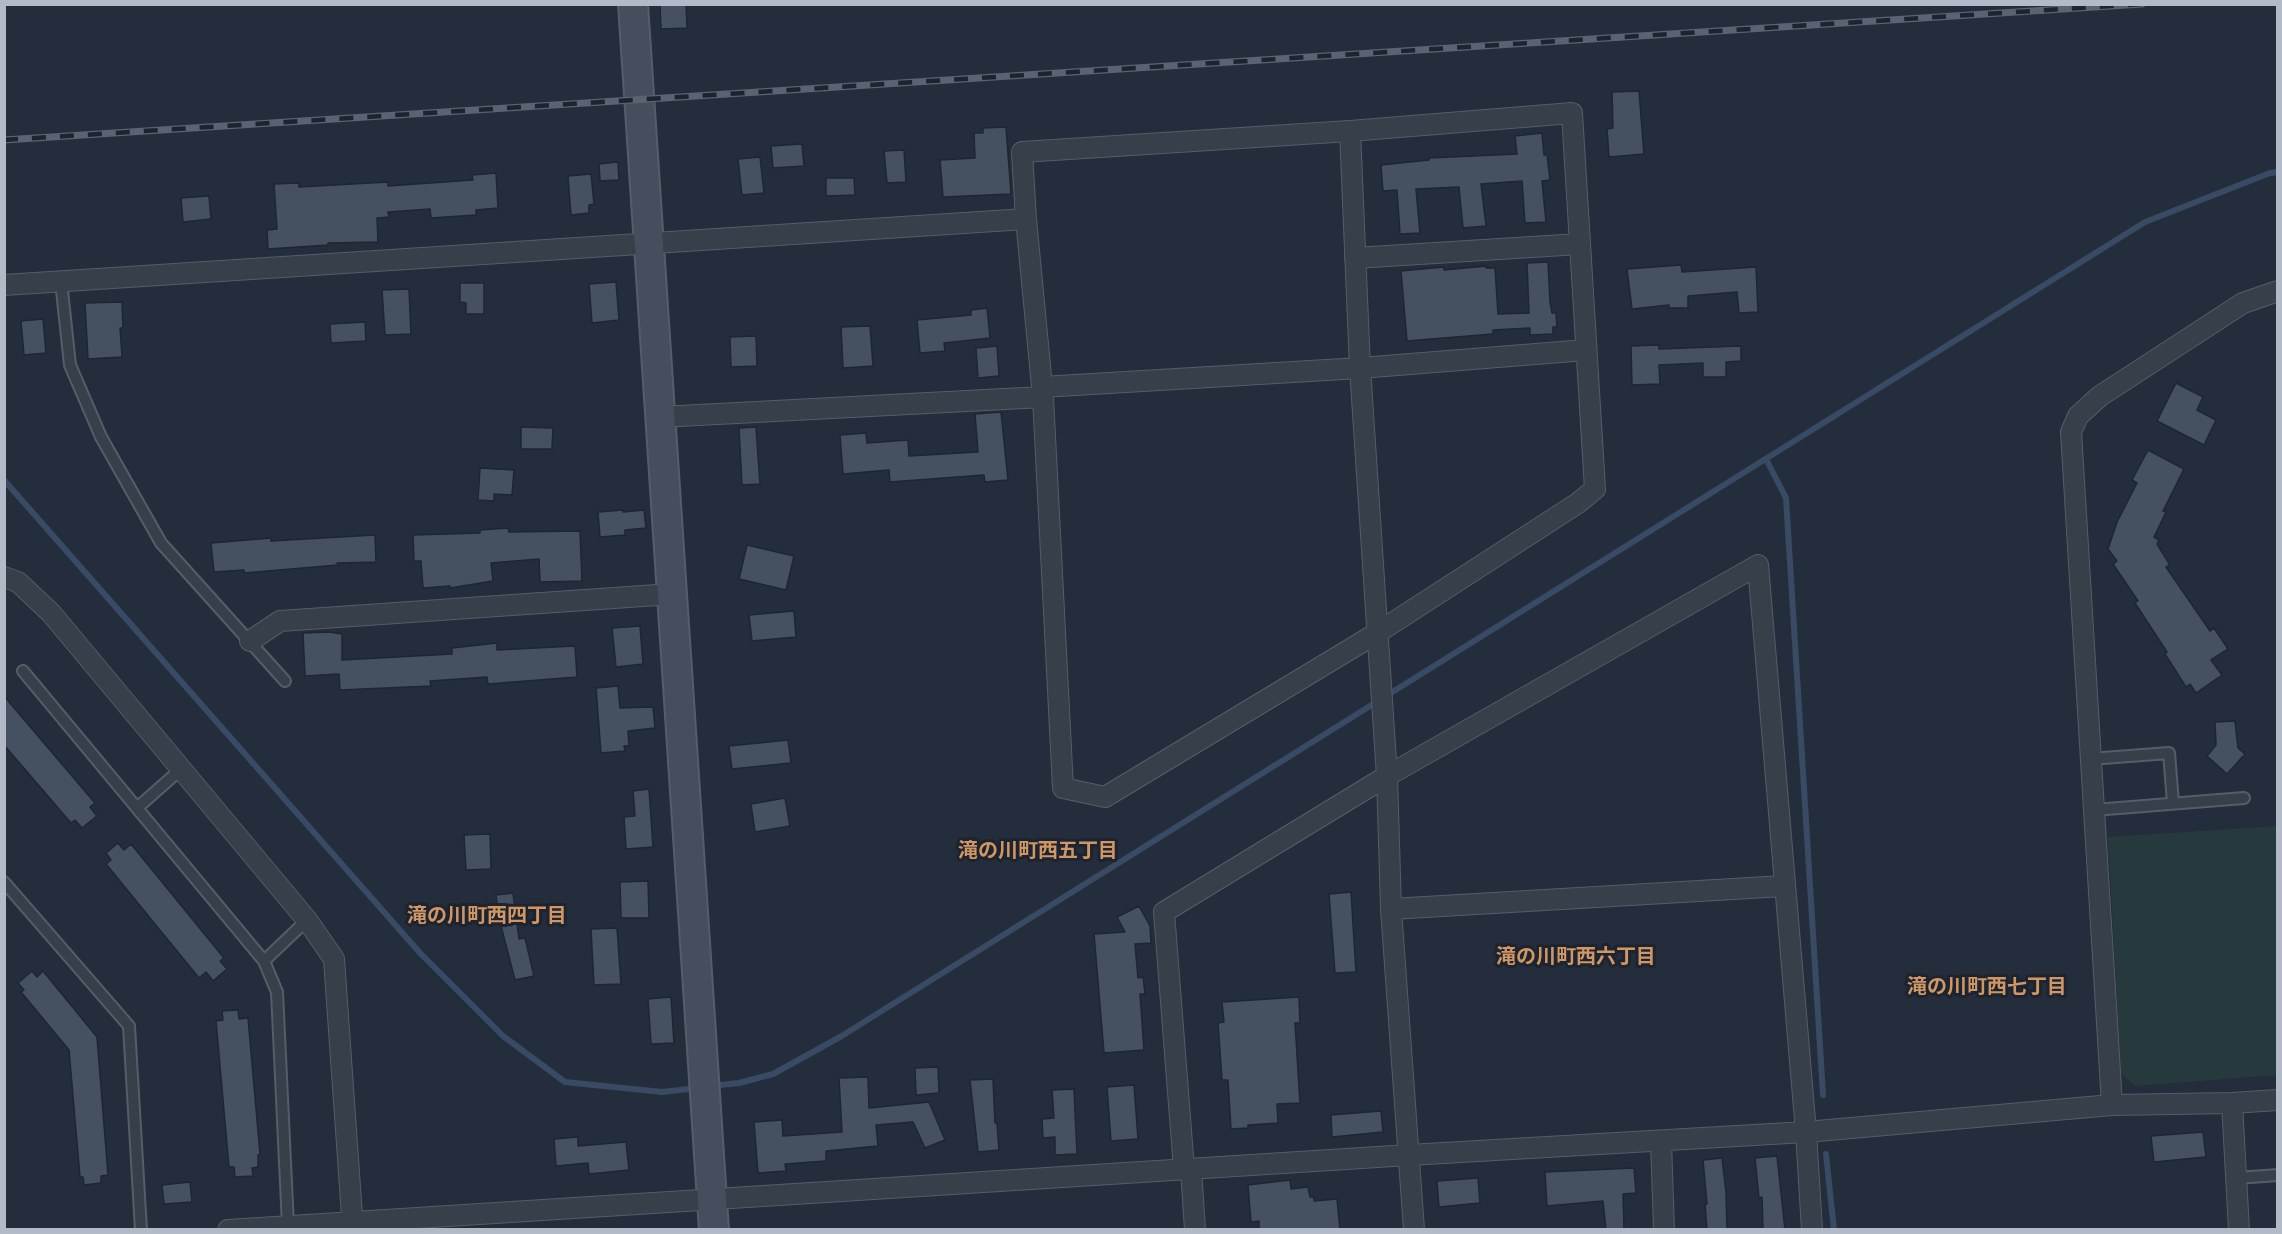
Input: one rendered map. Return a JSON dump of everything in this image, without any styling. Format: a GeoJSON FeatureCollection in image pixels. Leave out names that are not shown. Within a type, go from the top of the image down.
{"type":"FeatureCollection","features":[{"type":"Feature","properties":{"kind":"street"},"geometry":{"type":"LineString","coordinates":[[633,4],[714,1230]]}},
{"type":"Feature","properties":{"kind":"street"},"geometry":{"type":"LineString","coordinates":[[1572,112],[1595,489],[1578,503],[1377,633],[1105,797],[1063,788],[1043,392],[1026,219],[1022,152],[1350,131],[1572,112]]}},
{"type":"Feature","properties":{"kind":"street"},"geometry":{"type":"LineString","coordinates":[[1350,131],[1359,368],[1386,776],[1391,909],[1414,1230]]}},
{"type":"Feature","properties":{"kind":"street"},"geometry":{"type":"LineString","coordinates":[[4,285],[1026,219]]}},
{"type":"Feature","properties":{"kind":"street"},"geometry":{"type":"LineString","coordinates":[[1355,258],[1580,244]]}},
{"type":"Feature","properties":{"kind":"street"},"geometry":{"type":"LineString","coordinates":[[2112,1105],[2071,432],[2078,416],[2100,396],[2243,303],[2277,291]]}},
{"type":"Feature","properties":{"kind":"street"},"geometry":{"type":"LineString","coordinates":[[660,417],[1043,392],[1586,350]]}},
{"type":"Feature","properties":{"kind":"street"},"geometry":{"type":"LineString","coordinates":[[1195,1230],[1164,912],[1386,776],[1758,565],[1806,1132],[1812,1230]]}},
{"type":"Feature","properties":{"kind":"street"},"geometry":{"type":"LineString","coordinates":[[4,577],[18,582],[51,613],[307,920],[334,959],[353,1225]]}},
{"type":"Feature","properties":{"kind":"street"},"geometry":{"type":"LineString","coordinates":[[250,641],[280,621],[672,594]]}},
{"type":"Feature","properties":{"kind":"street"},"geometry":{"type":"LineString","coordinates":[[1391,909],[1784,886]]}},
{"type":"Feature","properties":{"kind":"street"},"geometry":{"type":"LineString","coordinates":[[228,1230],[353,1225],[1188,1169],[1806,1132],[2112,1105],[2277,1100]]}},
{"type":"Feature","properties":{"kind":"street"},"geometry":{"type":"LineString","coordinates":[[2232,1103],[2239,1230]]}},
{"type":"Feature","properties":{"kind":"street"},"geometry":{"type":"LineString","coordinates":[[1660,1141],[1665,1230]]}},
{"type":"Feature","properties":{"kind":"lane"},"geometry":{"type":"LineString","coordinates":[[61,281],[70,365],[101,437],[161,543],[285,681]]}},
{"type":"Feature","properties":{"kind":"lane"},"geometry":{"type":"LineString","coordinates":[[23,671],[264,961],[277,992],[288,1226]]}},
{"type":"Feature","properties":{"kind":"lane"},"geometry":{"type":"LineString","coordinates":[[2091,759],[2169,753],[2173,803]]}},
{"type":"Feature","properties":{"kind":"lane"},"geometry":{"type":"LineString","coordinates":[[137,808],[180,770]]}},
{"type":"Feature","properties":{"kind":"lane"},"geometry":{"type":"LineString","coordinates":[[2094,810],[2244,798]]}},
{"type":"Feature","properties":{"kind":"lane"},"geometry":{"type":"LineString","coordinates":[[4,882],[129,1026],[141,1230]]}},
{"type":"Feature","properties":{"kind":"lane"},"geometry":{"type":"LineString","coordinates":[[264,961],[307,920]]}},
{"type":"Feature","properties":{"kind":"lane"},"geometry":{"type":"LineString","coordinates":[[2236,1178],[2277,1175]]}},
{"type":"Feature","properties":{"kind":"shaded area"},"geometry":{"type":"Polygon","coordinates":[[[2277,826],[2277,1075],[2135,1086],[2121,1073],[2108,837],[2277,826]]]}},
{"type":"Feature","properties":{"kind":"building"},"geometry":{"type":"Polygon","coordinates":[[[660,4],[686,4],[687,28],[661,29],[660,4]]]}},
{"type":"Feature","properties":{"kind":"building"},"geometry":{"type":"Polygon","coordinates":[[[1639,91],[1644,154],[1609,157],[1607,129],[1613,128],[1612,92],[1639,91]]]}},
{"type":"Feature","properties":{"kind":"building"},"geometry":{"type":"Polygon","coordinates":[[[1006,127],[1011,194],[943,197],[940,160],[975,158],[974,133],[983,133],[983,128],[1006,127]]]}},
{"type":"Feature","properties":{"kind":"building"},"geometry":{"type":"Polygon","coordinates":[[[1542,133],[1550,180],[1542,181],[1546,222],[1525,223],[1522,181],[1481,184],[1486,226],[1463,228],[1459,187],[1416,189],[1420,233],[1400,234],[1397,190],[1383,191],[1381,165],[1429,160],[1429,158],[1517,154],[1515,136],[1542,133]]]}},
{"type":"Feature","properties":{"kind":"building"},"geometry":{"type":"Polygon","coordinates":[[[802,144],[804,166],[773,168],[771,146],[802,144]]]}},
{"type":"Feature","properties":{"kind":"building"},"geometry":{"type":"Polygon","coordinates":[[[904,150],[906,182],[887,183],[884,151],[904,150]]]}},
{"type":"Feature","properties":{"kind":"building"},"geometry":{"type":"Polygon","coordinates":[[[760,157],[764,193],[742,195],[738,159],[760,157]]]}},
{"type":"Feature","properties":{"kind":"building"},"geometry":{"type":"Polygon","coordinates":[[[618,162],[619,180],[600,181],[599,164],[618,162]]]}},
{"type":"Feature","properties":{"kind":"building"},"geometry":{"type":"Polygon","coordinates":[[[496,173],[498,208],[476,210],[476,215],[431,218],[430,209],[388,212],[389,217],[377,218],[378,242],[328,243],[328,245],[268,249],[267,230],[277,229],[274,184],[299,183],[299,187],[388,182],[388,186],[473,180],[472,175],[496,173]]]}},
{"type":"Feature","properties":{"kind":"building"},"geometry":{"type":"Polygon","coordinates":[[[591,174],[594,204],[589,205],[589,213],[571,215],[568,176],[591,174]]]}},
{"type":"Feature","properties":{"kind":"building"},"geometry":{"type":"Polygon","coordinates":[[[826,178],[854,178],[855,195],[826,196],[826,178]]]}},
{"type":"Feature","properties":{"kind":"building"},"geometry":{"type":"Polygon","coordinates":[[[209,196],[211,219],[183,222],[181,198],[209,196]]]}},
{"type":"Feature","properties":{"kind":"building"},"geometry":{"type":"Polygon","coordinates":[[[1548,262],[1550,302],[1552,313],[1556,313],[1557,327],[1553,327],[1553,334],[1530,335],[1530,328],[1493,330],[1493,334],[1407,341],[1401,271],[1444,267],[1444,270],[1486,266],[1486,268],[1495,268],[1498,314],[1529,313],[1527,263],[1548,262]]]}},
{"type":"Feature","properties":{"kind":"building"},"geometry":{"type":"Polygon","coordinates":[[[1681,265],[1682,272],[1756,267],[1758,312],[1739,313],[1737,292],[1688,296],[1688,308],[1669,308],[1669,305],[1632,309],[1627,269],[1681,265]]]}},
{"type":"Feature","properties":{"kind":"building"},"geometry":{"type":"Polygon","coordinates":[[[616,282],[619,320],[592,323],[589,284],[616,282]]]}},
{"type":"Feature","properties":{"kind":"building"},"geometry":{"type":"Polygon","coordinates":[[[460,283],[484,283],[484,314],[466,314],[466,303],[460,302],[460,283]]]}},
{"type":"Feature","properties":{"kind":"building"},"geometry":{"type":"Polygon","coordinates":[[[409,289],[411,334],[385,335],[382,290],[409,289]]]}},
{"type":"Feature","properties":{"kind":"building"},"geometry":{"type":"Polygon","coordinates":[[[122,302],[123,328],[120,328],[122,357],[88,359],[85,303],[122,302]]]}},
{"type":"Feature","properties":{"kind":"building"},"geometry":{"type":"Polygon","coordinates":[[[987,308],[990,338],[944,343],[945,351],[920,353],[917,320],[971,315],[971,310],[987,308]]]}},
{"type":"Feature","properties":{"kind":"building"},"geometry":{"type":"Polygon","coordinates":[[[43,319],[46,353],[24,355],[21,321],[43,319]]]}},
{"type":"Feature","properties":{"kind":"building"},"geometry":{"type":"Polygon","coordinates":[[[365,322],[366,341],[331,343],[330,324],[365,322]]]}},
{"type":"Feature","properties":{"kind":"building"},"geometry":{"type":"Polygon","coordinates":[[[870,326],[873,366],[843,368],[841,327],[870,326]]]}},
{"type":"Feature","properties":{"kind":"building"},"geometry":{"type":"Polygon","coordinates":[[[756,336],[757,366],[731,367],[730,337],[756,336]]]}},
{"type":"Feature","properties":{"kind":"building"},"geometry":{"type":"Polygon","coordinates":[[[1659,345],[1659,349],[1741,346],[1741,361],[1726,362],[1726,377],[1703,377],[1703,363],[1659,365],[1660,384],[1632,385],[1631,346],[1659,345]]]}},
{"type":"Feature","properties":{"kind":"building"},"geometry":{"type":"Polygon","coordinates":[[[997,346],[999,376],[978,378],[976,348],[997,346]]]}},
{"type":"Feature","properties":{"kind":"building"},"geometry":{"type":"Polygon","coordinates":[[[2176,383],[2203,397],[2197,410],[2216,420],[2204,445],[2157,421],[2176,383]]]}},
{"type":"Feature","properties":{"kind":"building"},"geometry":{"type":"Polygon","coordinates":[[[1001,412],[1008,480],[985,482],[984,475],[890,482],[889,470],[843,474],[840,435],[866,433],[867,443],[908,440],[909,456],[978,452],[975,414],[1001,412]]]}},
{"type":"Feature","properties":{"kind":"building"},"geometry":{"type":"Polygon","coordinates":[[[521,427],[553,428],[552,449],[521,449],[521,427]]]}},
{"type":"Feature","properties":{"kind":"building"},"geometry":{"type":"Polygon","coordinates":[[[756,427],[760,484],[742,485],[739,428],[756,427]]]}},
{"type":"Feature","properties":{"kind":"building"},"geometry":{"type":"Polygon","coordinates":[[[2148,450],[2184,469],[2163,511],[2166,512],[2154,537],[2159,540],[2157,544],[2170,565],[2166,567],[2210,631],[2214,628],[2228,649],[2211,660],[2222,675],[2196,693],[2190,684],[2186,687],[2165,654],[2167,652],[2135,603],[2138,601],[2113,564],[2117,561],[2108,549],[2117,522],[2137,483],[2132,480],[2148,450]]]}},
{"type":"Feature","properties":{"kind":"building"},"geometry":{"type":"Polygon","coordinates":[[[480,468],[514,470],[512,495],[494,494],[494,501],[478,500],[480,468]]]}},
{"type":"Feature","properties":{"kind":"building"},"geometry":{"type":"Polygon","coordinates":[[[623,510],[623,512],[644,510],[646,528],[625,530],[625,535],[600,537],[598,512],[623,510]]]}},
{"type":"Feature","properties":{"kind":"building"},"geometry":{"type":"Polygon","coordinates":[[[508,528],[509,532],[580,531],[582,581],[540,582],[539,559],[491,563],[493,581],[450,588],[450,586],[423,588],[421,561],[414,561],[413,535],[480,533],[480,530],[508,528]]]}},
{"type":"Feature","properties":{"kind":"building"},"geometry":{"type":"Polygon","coordinates":[[[375,535],[376,562],[337,563],[338,565],[244,573],[244,570],[214,572],[211,543],[271,538],[271,541],[375,535]]]}},
{"type":"Feature","properties":{"kind":"building"},"geometry":{"type":"Polygon","coordinates":[[[747,545],[794,556],[786,590],[739,579],[747,545]]]}},
{"type":"Feature","properties":{"kind":"building"},"geometry":{"type":"Polygon","coordinates":[[[794,611],[796,637],[752,641],[749,615],[794,611]]]}},
{"type":"Feature","properties":{"kind":"building"},"geometry":{"type":"Polygon","coordinates":[[[640,626],[643,664],[616,667],[612,628],[640,626]]]}},
{"type":"Feature","properties":{"kind":"building"},"geometry":{"type":"Polygon","coordinates":[[[303,633],[342,634],[342,660],[452,654],[452,648],[497,643],[497,650],[575,646],[577,677],[488,684],[487,677],[430,681],[431,686],[340,690],[339,674],[305,676],[303,633]]]}},
{"type":"Feature","properties":{"kind":"building"},"geometry":{"type":"Polygon","coordinates":[[[618,686],[620,708],[653,707],[655,728],[628,731],[629,746],[624,746],[625,751],[601,753],[596,688],[618,686]]]}},
{"type":"Feature","properties":{"kind":"building"},"geometry":{"type":"Polygon","coordinates":[[[4,696],[95,803],[90,807],[97,816],[82,828],[75,820],[71,823],[4,745],[4,696]]]}},
{"type":"Feature","properties":{"kind":"building"},"geometry":{"type":"Polygon","coordinates":[[[2235,721],[2238,748],[2245,754],[2227,774],[2207,756],[2216,745],[2215,722],[2235,721]]]}},
{"type":"Feature","properties":{"kind":"building"},"geometry":{"type":"Polygon","coordinates":[[[788,740],[791,763],[732,769],[729,746],[788,740]]]}},
{"type":"Feature","properties":{"kind":"building"},"geometry":{"type":"Polygon","coordinates":[[[649,789],[653,847],[626,849],[624,817],[635,816],[633,791],[649,789]]]}},
{"type":"Feature","properties":{"kind":"building"},"geometry":{"type":"Polygon","coordinates":[[[785,798],[790,826],[755,832],[751,804],[785,798]]]}},
{"type":"Feature","properties":{"kind":"building"},"geometry":{"type":"Polygon","coordinates":[[[490,834],[491,869],[466,870],[464,835],[490,834]]]}},
{"type":"Feature","properties":{"kind":"building"},"geometry":{"type":"Polygon","coordinates":[[[118,843],[124,850],[131,844],[224,958],[220,961],[227,969],[213,981],[206,972],[199,978],[106,864],[111,860],[106,853],[118,843]]]}},
{"type":"Feature","properties":{"kind":"building"},"geometry":{"type":"Polygon","coordinates":[[[648,881],[649,918],[621,918],[620,882],[648,881]]]}},
{"type":"Feature","properties":{"kind":"building"},"geometry":{"type":"Polygon","coordinates":[[[1351,892],[1356,972],[1335,973],[1329,894],[1351,892]]]}},
{"type":"Feature","properties":{"kind":"building"},"geometry":{"type":"Polygon","coordinates":[[[513,893],[519,939],[525,938],[534,976],[515,980],[499,918],[496,895],[513,893]]]}},
{"type":"Feature","properties":{"kind":"building"},"geometry":{"type":"Polygon","coordinates":[[[1139,906],[1150,926],[1151,943],[1135,944],[1138,978],[1143,977],[1145,994],[1140,994],[1144,1050],[1104,1053],[1094,934],[1125,932],[1117,917],[1139,906]]]}},
{"type":"Feature","properties":{"kind":"building"},"geometry":{"type":"Polygon","coordinates":[[[617,928],[621,984],[594,985],[591,929],[617,928]]]}},
{"type":"Feature","properties":{"kind":"building"},"geometry":{"type":"Polygon","coordinates":[[[32,971],[37,977],[43,971],[97,1037],[108,1175],[101,1176],[101,1183],[84,1185],[83,1177],[80,1177],[69,1050],[21,992],[24,990],[18,983],[32,971]]]}},
{"type":"Feature","properties":{"kind":"building"},"geometry":{"type":"Polygon","coordinates":[[[671,997],[674,1043],[651,1044],[648,999],[671,997]]]}},
{"type":"Feature","properties":{"kind":"building"},"geometry":{"type":"Polygon","coordinates":[[[1299,997],[1300,1023],[1295,1023],[1300,1103],[1277,1104],[1278,1123],[1248,1125],[1248,1128],[1231,1129],[1228,1080],[1222,1080],[1218,1023],[1224,1022],[1222,1002],[1299,997]]]}},
{"type":"Feature","properties":{"kind":"building"},"geometry":{"type":"Polygon","coordinates":[[[238,1010],[239,1019],[248,1018],[260,1154],[258,1155],[258,1167],[252,1168],[253,1176],[235,1177],[234,1167],[229,1167],[216,1021],[223,1020],[222,1011],[238,1010]]]}},
{"type":"Feature","properties":{"kind":"building"},"geometry":{"type":"Polygon","coordinates":[[[938,1067],[939,1093],[916,1095],[915,1068],[938,1067]]]}},
{"type":"Feature","properties":{"kind":"building"},"geometry":{"type":"Polygon","coordinates":[[[868,1077],[869,1108],[929,1102],[945,1140],[925,1148],[913,1122],[876,1125],[878,1146],[826,1151],[826,1161],[785,1164],[786,1171],[758,1173],[754,1122],[782,1120],[783,1136],[842,1132],[839,1078],[868,1077]]]}},
{"type":"Feature","properties":{"kind":"building"},"geometry":{"type":"Polygon","coordinates":[[[993,1079],[999,1150],[978,1152],[970,1080],[993,1079]]]}},
{"type":"Feature","properties":{"kind":"building"},"geometry":{"type":"Polygon","coordinates":[[[1134,1085],[1138,1139],[1111,1141],[1107,1087],[1134,1085]]]}},
{"type":"Feature","properties":{"kind":"building"},"geometry":{"type":"Polygon","coordinates":[[[1074,1089],[1077,1154],[1055,1155],[1055,1137],[1043,1138],[1042,1119],[1054,1118],[1052,1090],[1074,1089]]]}},
{"type":"Feature","properties":{"kind":"building"},"geometry":{"type":"Polygon","coordinates":[[[1381,1111],[1383,1132],[1332,1137],[1331,1115],[1381,1111]]]}},
{"type":"Feature","properties":{"kind":"building"},"geometry":{"type":"Polygon","coordinates":[[[2203,1132],[2206,1157],[2154,1162],[2151,1136],[2203,1132]]]}},
{"type":"Feature","properties":{"kind":"building"},"geometry":{"type":"Polygon","coordinates":[[[578,1137],[578,1146],[626,1142],[629,1170],[589,1174],[588,1163],[556,1166],[554,1139],[578,1137]]]}},
{"type":"Feature","properties":{"kind":"building"},"geometry":{"type":"Polygon","coordinates":[[[1777,1156],[1785,1230],[1763,1230],[1762,1197],[1759,1198],[1755,1158],[1777,1156]]]}},
{"type":"Feature","properties":{"kind":"building"},"geometry":{"type":"Polygon","coordinates":[[[1722,1158],[1727,1230],[1707,1230],[1703,1160],[1722,1158]]]}},
{"type":"Feature","properties":{"kind":"building"},"geometry":{"type":"Polygon","coordinates":[[[1634,1168],[1636,1193],[1623,1194],[1624,1230],[1606,1230],[1603,1201],[1547,1206],[1545,1172],[1634,1168]]]}},
{"type":"Feature","properties":{"kind":"building"},"geometry":{"type":"Polygon","coordinates":[[[1478,1178],[1480,1203],[1439,1207],[1437,1181],[1478,1178]]]}},
{"type":"Feature","properties":{"kind":"building"},"geometry":{"type":"Polygon","coordinates":[[[1290,1180],[1291,1189],[1308,1187],[1310,1197],[1314,1197],[1314,1201],[1337,1199],[1340,1230],[1259,1230],[1259,1221],[1251,1222],[1248,1185],[1290,1180]]]}},
{"type":"Feature","properties":{"kind":"building"},"geometry":{"type":"Polygon","coordinates":[[[190,1182],[192,1202],[164,1204],[162,1185],[190,1182]]]}},
{"type":"Feature","properties":{"kind":"waterway"},"geometry":{"type":"LineString","coordinates":[[711,1086],[739,1083],[773,1074],[840,1037],[2145,222],[2270,173],[2278,172]]}},
{"type":"Feature","properties":{"kind":"waterway"},"geometry":{"type":"LineString","coordinates":[[1766,459],[1786,498],[1823,1095]]}},
{"type":"Feature","properties":{"kind":"waterway"},"geometry":{"type":"LineString","coordinates":[[4,480],[420,953],[503,1036],[565,1082],[662,1092],[698,1088]]}},
{"type":"Feature","properties":{"kind":"waterway"},"geometry":{"type":"LineString","coordinates":[[1826,1154],[1834,1230]]}},
{"type":"Feature","properties":{"kind":"railway"},"geometry":{"type":"LineString","coordinates":[[4,140],[2142,4]]}},
{"type":"Feature","properties":{"kind":"district","name":"滝の川町西五丁目"},"geometry":{"type":"Point","coordinates":[1038,852]}},
{"type":"Feature","properties":{"kind":"district","name":"滝の川町西四丁目"},"geometry":{"type":"Point","coordinates":[487,917]}},
{"type":"Feature","properties":{"kind":"district","name":"滝の川町西六丁目"},"geometry":{"type":"Point","coordinates":[1576,958]}},
{"type":"Feature","properties":{"kind":"district","name":"滝の川町西七丁目"},"geometry":{"type":"Point","coordinates":[1987,988]}}]}
